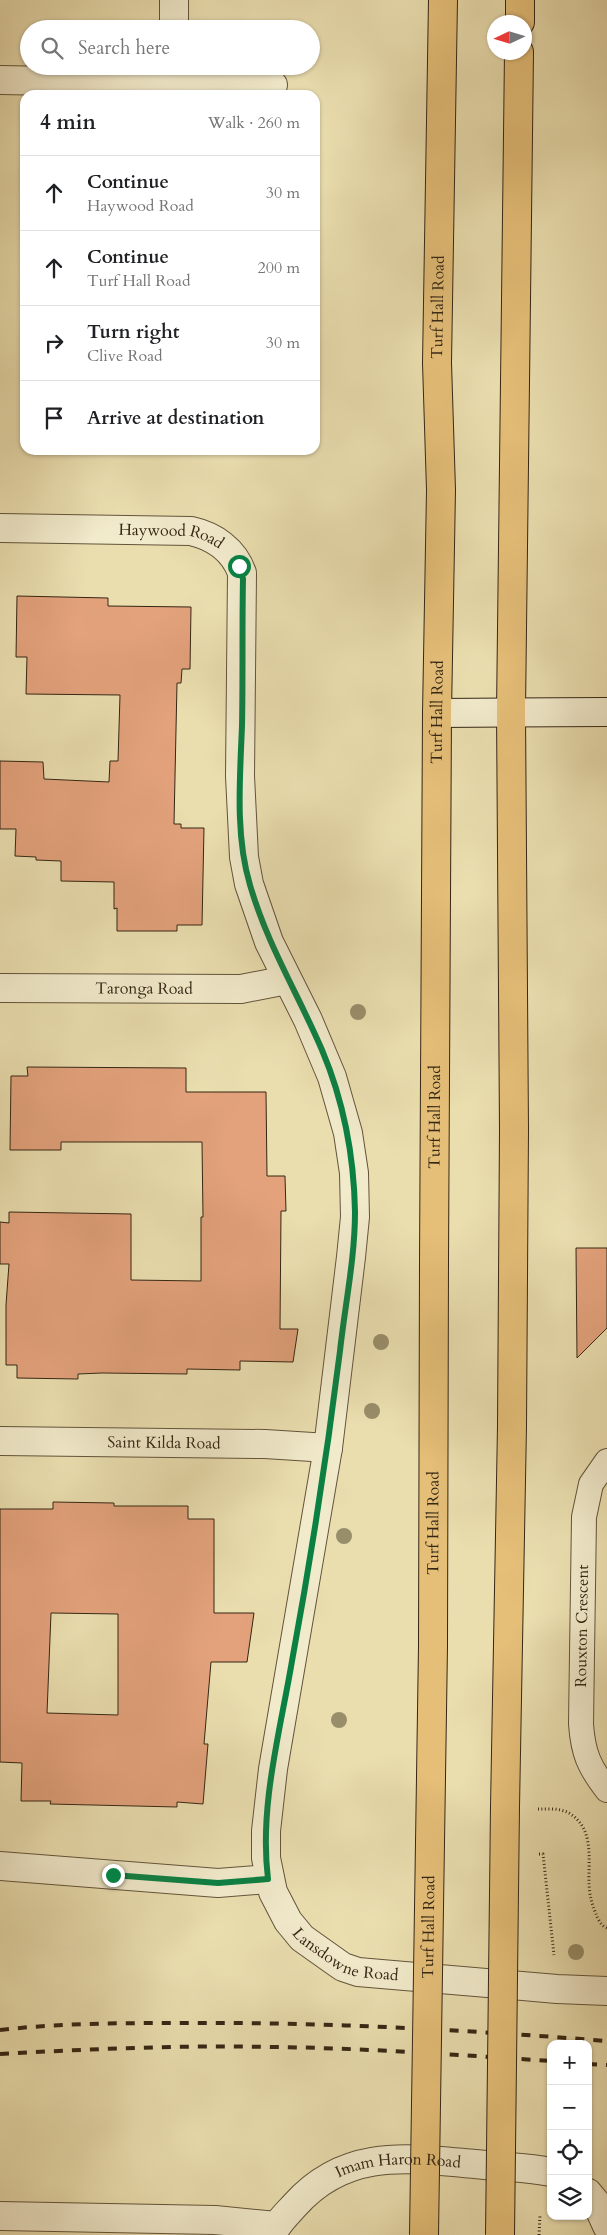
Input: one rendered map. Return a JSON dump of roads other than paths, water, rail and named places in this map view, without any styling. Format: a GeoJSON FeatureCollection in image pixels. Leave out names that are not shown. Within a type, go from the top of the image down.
{"type":"FeatureCollection","features":[{"type":"Feature","properties":{"kind":"main road","name":"Turf Hall Road"},"geometry":{"type":"LineString","coordinates":[[424,2235],[432,1716],[437,713],[441,490],[437,363],[443,0]]}},
{"type":"Feature","properties":{"kind":"main road"},"geometry":{"type":"LineString","coordinates":[[520,0],[520,15]]}},
{"type":"Feature","properties":{"kind":"main road"},"geometry":{"type":"LineString","coordinates":[[500,2235],[512,1426],[514,1130],[511,712],[519,60]]}},
{"type":"Feature","properties":{"kind":"street"},"geometry":{"type":"LineString","coordinates":[[174,0],[174,20]]}},
{"type":"Feature","properties":{"kind":"street"},"geometry":{"type":"LineString","coordinates":[[0,80],[174,75],[273,85]]}},
{"type":"Feature","properties":{"kind":"street","name":"Haywood Road"},"geometry":{"type":"LineString","coordinates":[[0,528],[191,531],[204,534],[224,547],[235,558],[243,579],[241,812],[244,857],[249,884],[269,942],[287,980]]}},
{"type":"Feature","properties":{"kind":"street"},"geometry":{"type":"LineString","coordinates":[[437,713],[607,712]]}},
{"type":"Feature","properties":{"kind":"street"},"geometry":{"type":"LineString","coordinates":[[0,1866],[218,1883],[268,1879],[265,1844],[273,1769],[328,1448],[355,1217],[354,1173],[348,1133],[332,1077],[312,1028],[287,980]]}},
{"type":"Feature","properties":{"kind":"street","name":"Taronga Road"},"geometry":{"type":"LineString","coordinates":[[0,988],[241,989],[287,980]]}},
{"type":"Feature","properties":{"kind":"street","name":"Saint Kilda Road"},"geometry":{"type":"LineString","coordinates":[[0,1441],[265,1444],[328,1448]]}},
{"type":"Feature","properties":{"kind":"street","name":"Lansdowne Road"},"geometry":{"type":"LineString","coordinates":[[268,1879],[277,1904],[302,1938],[343,1967],[358,1972],[557,1989],[607,1991]]}},
{"type":"Feature","properties":{"kind":"street","name":"Imam Haron Road"},"geometry":{"type":"LineString","coordinates":[[274,2230],[306,2192],[343,2170],[373,2161],[402,2158],[547,2172]]}},
{"type":"Feature","properties":{"kind":"street"},"geometry":{"type":"LineString","coordinates":[[0,2216],[215,2220],[274,2230]]}},
{"type":"Feature","properties":{"kind":"lane","name":"Rouxton Crescent"},"geometry":{"type":"LineString","coordinates":[[607,1461],[591,1484],[584,1517],[581,1724],[583,1746],[588,1762],[593,1774],[607,1790]]}},
{"type":"Feature","properties":{"kind":"railway"},"geometry":{"type":"LineString","coordinates":[[0,2030],[115,2023],[238,2023],[449,2030],[607,2041]]}},
{"type":"Feature","properties":{"kind":"railway"},"geometry":{"type":"LineString","coordinates":[[0,2054],[136,2048],[238,2047],[377,2050],[547,2061]]}},
{"type":"Feature","properties":{"kind":"railway"},"geometry":{"type":"LineString","coordinates":[[592,2064],[607,2065]]}}]}
